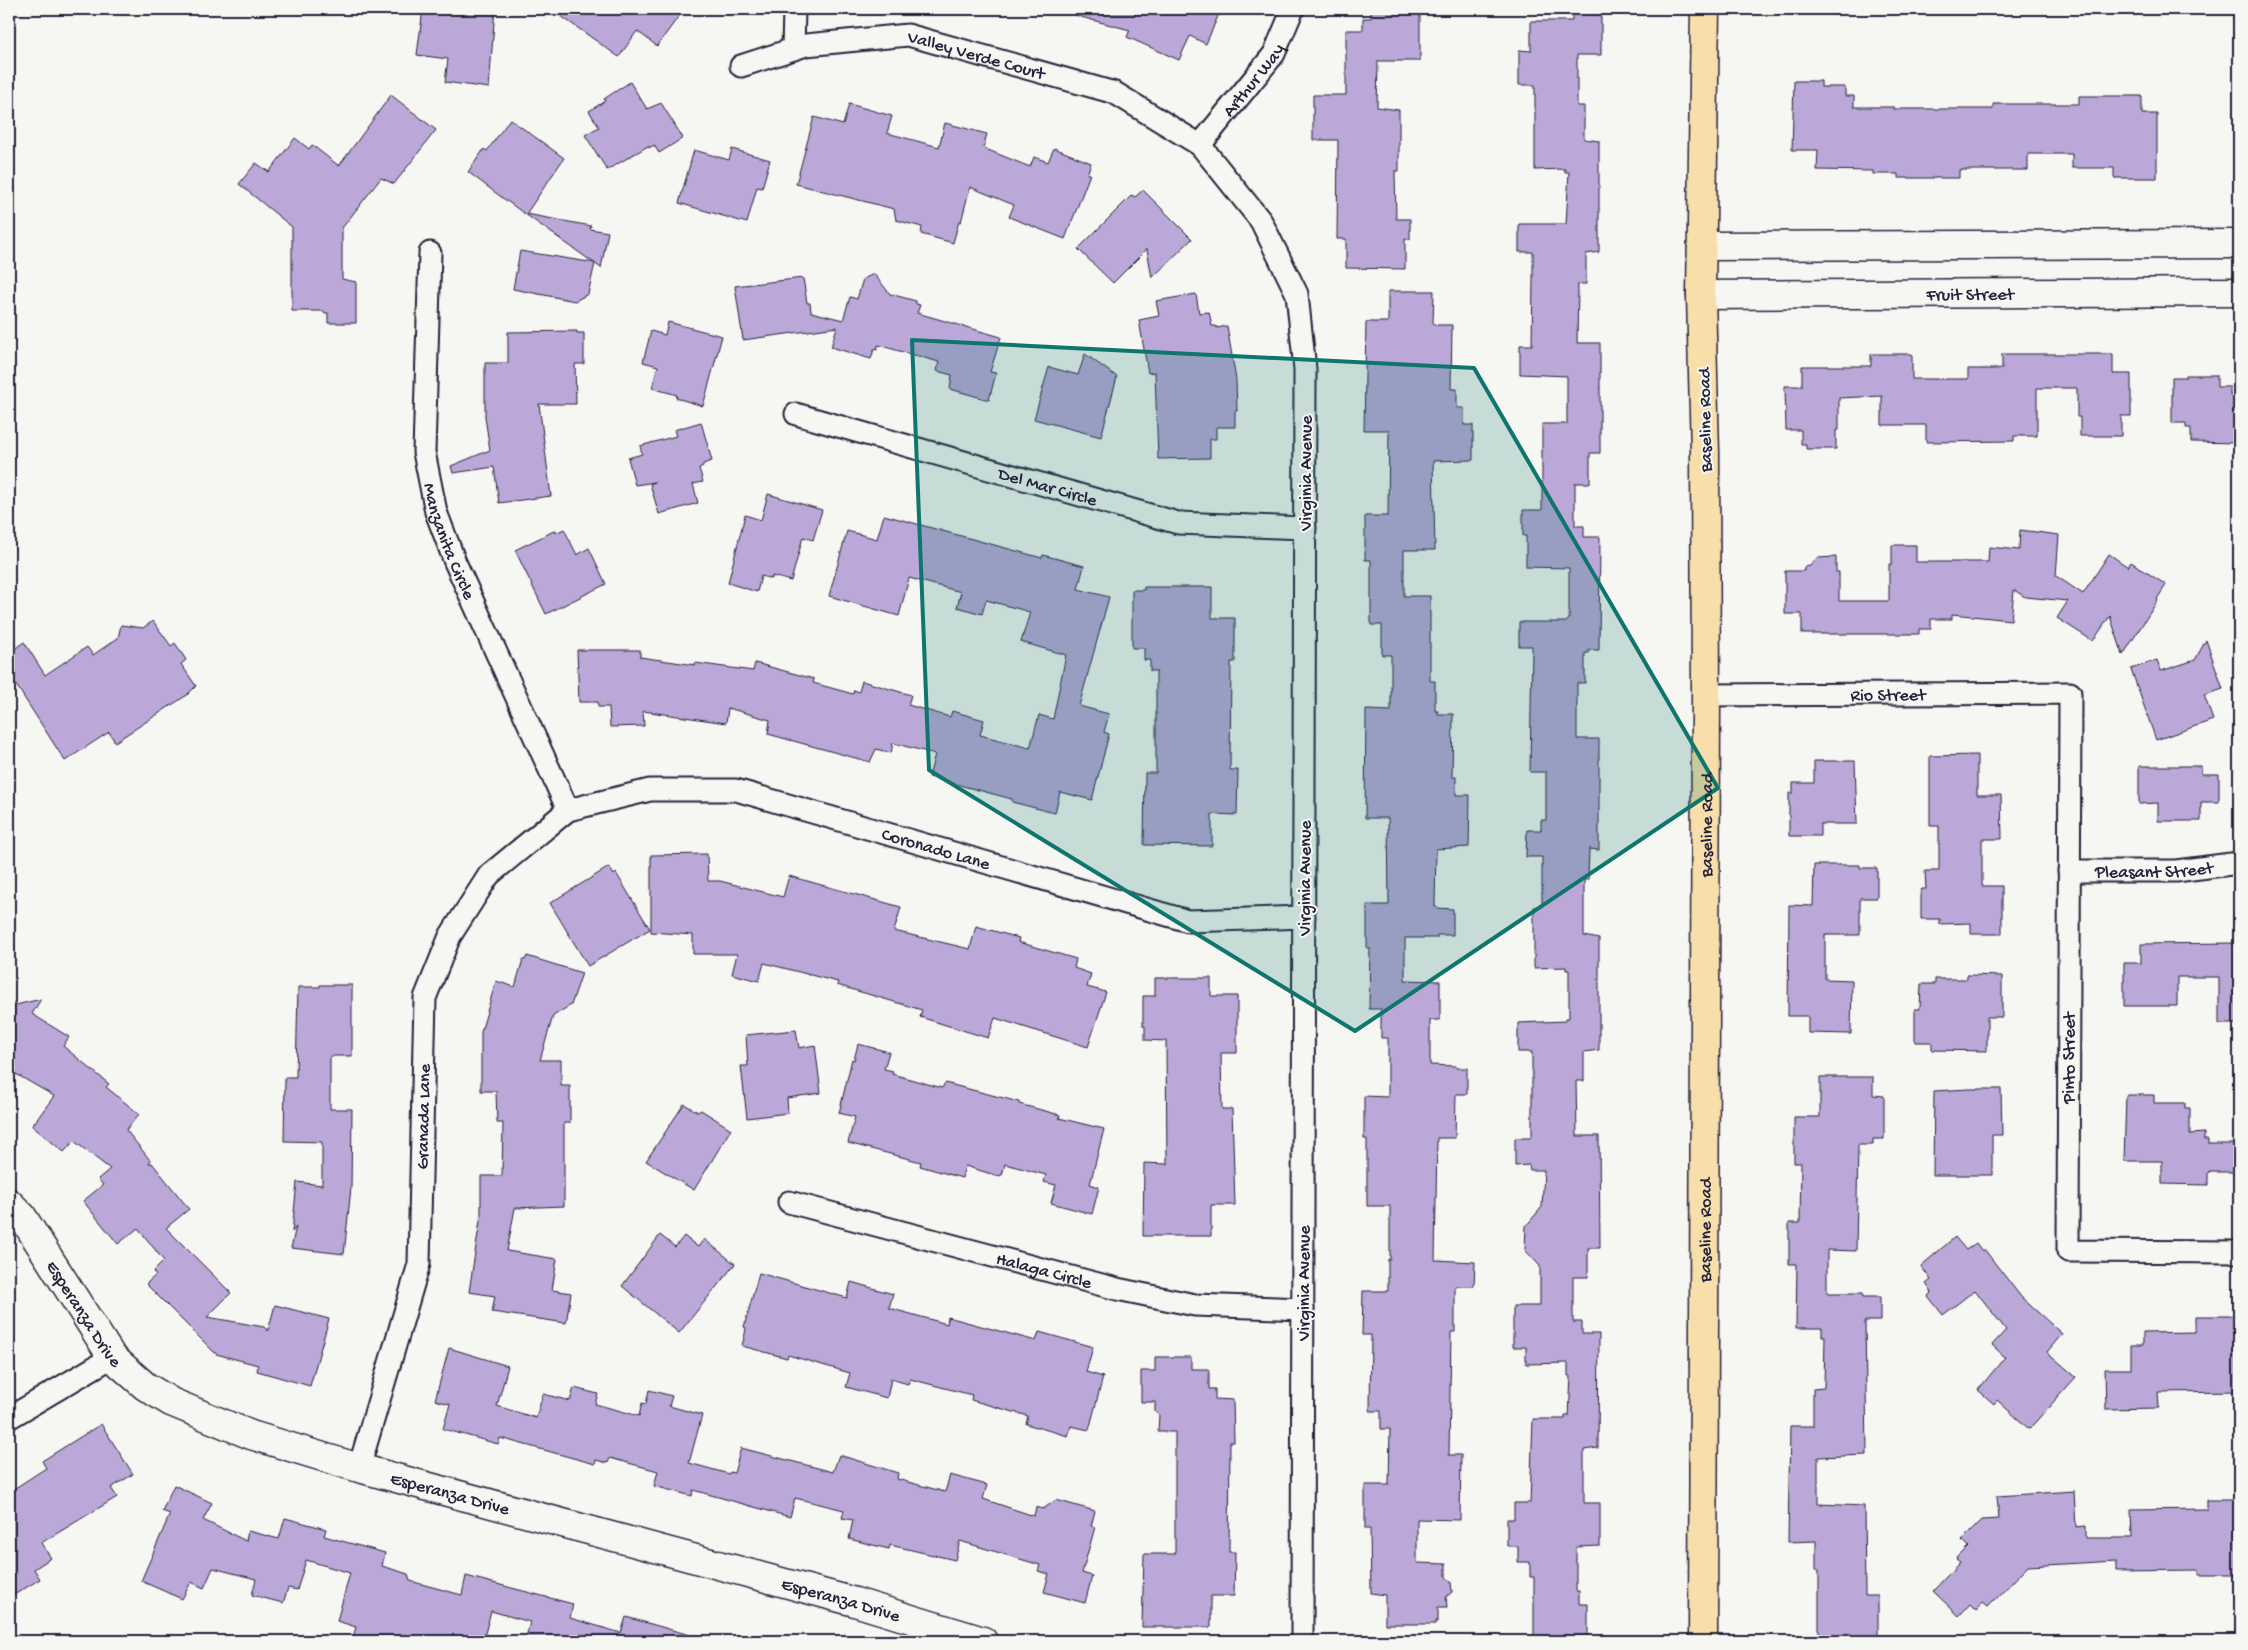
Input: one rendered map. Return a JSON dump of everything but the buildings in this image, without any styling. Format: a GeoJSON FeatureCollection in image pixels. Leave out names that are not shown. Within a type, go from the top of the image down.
{"type":"FeatureCollection","features":[{"type":"Feature","properties":{"kind":"main road","name":"Baseline Road"},"geometry":{"type":"LineString","coordinates":[[1703,1641],[1706,695],[1705,462],[1701,295],[1705,9]]}},
{"type":"Feature","properties":{"kind":"main road"},"geometry":{"type":"LineString","coordinates":[[1702,246],[2239,244]]}},
{"type":"Feature","properties":{"kind":"main road","name":"Fruit Street"},"geometry":{"type":"LineString","coordinates":[[1701,295],[2239,292]]}},
{"type":"Feature","properties":{"kind":"main road","name":"Esperanza Drive"},"geometry":{"type":"LineString","coordinates":[[9,1203],[22,1216],[112,1357],[145,1386],[170,1402],[251,1435],[359,1468],[855,1602],[982,1641]]}},
{"type":"Feature","properties":{"kind":"street"},"geometry":{"type":"LineString","coordinates":[[793,49],[794,9]]}},
{"type":"Feature","properties":{"kind":"street","name":"Arthur Way"},"geometry":{"type":"LineString","coordinates":[[1200,145],[1274,54],[1293,9]]}},
{"type":"Feature","properties":{"kind":"street","name":"Valley Verde Court"},"geometry":{"type":"LineString","coordinates":[[742,66],[806,45],[908,35],[1115,93],[1200,145]]}},
{"type":"Feature","properties":{"kind":"street","name":"Virginia Avenue"},"geometry":{"type":"LineString","coordinates":[[1200,145],[1261,221],[1296,294],[1305,369],[1302,1641]]}},
{"type":"Feature","properties":{"kind":"street","name":"Manzanita Circle"},"geometry":{"type":"LineString","coordinates":[[430,253],[424,452],[436,512],[455,562],[568,810]]}},
{"type":"Feature","properties":{"kind":"street","name":"Del Mar Circle"},"geometry":{"type":"LineString","coordinates":[[796,414],[1178,524],[1305,528]]}},
{"type":"Feature","properties":{"kind":"street","name":"Rio Street"},"geometry":{"type":"LineString","coordinates":[[1706,695],[2070,693]]}},
{"type":"Feature","properties":{"kind":"street","name":"Pinto Street"},"geometry":{"type":"LineString","coordinates":[[2070,693],[2068,1251],[2239,1252]]}},
{"type":"Feature","properties":{"kind":"street","name":"Coronado Lane"},"geometry":{"type":"LineString","coordinates":[[568,810],[650,790],[736,790],[1188,922],[1304,917]]}},
{"type":"Feature","properties":{"kind":"street","name":"Granada Lane"},"geometry":{"type":"LineString","coordinates":[[359,1468],[419,1264],[425,998],[450,936],[489,875],[568,810]]}},
{"type":"Feature","properties":{"kind":"street","name":"Pleasant Street"},"geometry":{"type":"LineString","coordinates":[[2069,871],[2176,871],[2239,863]]}},
{"type":"Feature","properties":{"kind":"street","name":"Halaga Circle"},"geometry":{"type":"LineString","coordinates":[[789,1202],[1117,1288],[1195,1305],[1303,1309]]}},
{"type":"Feature","properties":{"kind":"street"},"geometry":{"type":"LineString","coordinates":[[9,1418],[112,1357]]}},
{"type":"Feature","properties":{"kind":"highlighted area"},"geometry":{"type":"Polygon","coordinates":[[[912,340],[1474,368],[1718,788],[1355,1031],[929,770],[912,340]]]}}]}
